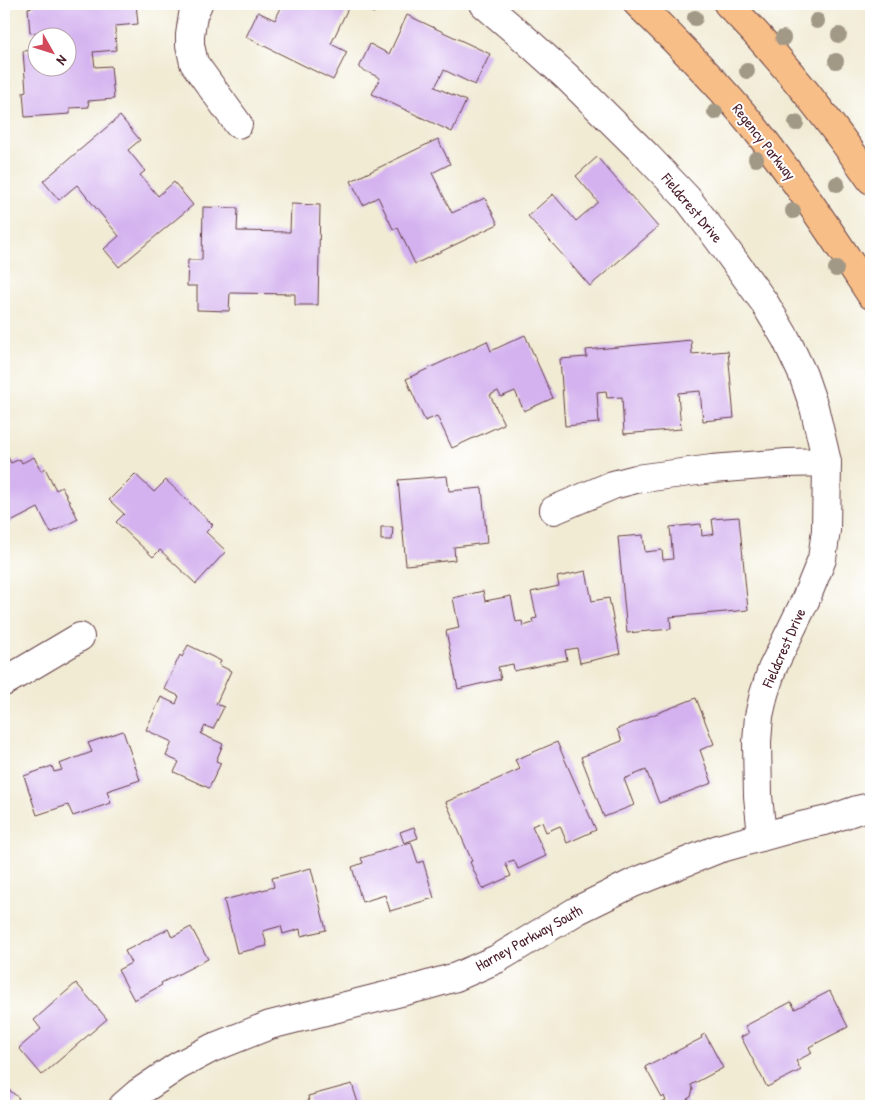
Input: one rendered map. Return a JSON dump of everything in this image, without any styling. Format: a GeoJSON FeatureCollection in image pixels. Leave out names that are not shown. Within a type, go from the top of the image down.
{"type":"FeatureCollection","features":[{"type":"Feature","properties":{"kind":"main road","name":"Regency Parkway"},"geometry":{"type":"LineString","coordinates":[[638,4],[699,65],[753,126],[794,181],[871,295]]}},
{"type":"Feature","properties":{"kind":"main road"},"geometry":{"type":"LineString","coordinates":[[728,4],[756,33],[807,94],[871,180]]}},
{"type":"Feature","properties":{"kind":"street"},"geometry":{"type":"LineString","coordinates":[[198,4],[193,15],[190,35],[194,62],[238,124]]}},
{"type":"Feature","properties":{"kind":"street","name":"Fieldcrest Drive"},"geometry":{"type":"LineString","coordinates":[[484,4],[525,39],[619,127],[687,198],[764,302],[786,339],[803,375],[814,408],[827,462],[826,530],[822,560],[805,601],[772,669],[759,716],[757,742],[758,796],[762,836]]}},
{"type":"Feature","properties":{"kind":"street"},"geometry":{"type":"LineString","coordinates":[[554,510],[613,484],[636,478],[712,469],[827,462]]}},
{"type":"Feature","properties":{"kind":"street"},"geometry":{"type":"LineString","coordinates":[[4,682],[80,637]]}},
{"type":"Feature","properties":{"kind":"street","name":"Harney Parkway South"},"geometry":{"type":"LineString","coordinates":[[123,1106],[138,1093],[178,1066],[212,1048],[270,1025],[456,977],[497,958],[578,910],[633,882],[718,849],[828,820],[868,807]]}},
{"type":"Feature","properties":{"kind":"building"},"geometry":{"type":"Polygon","coordinates":[[[34,4],[136,4],[138,24],[115,26],[116,50],[93,52],[95,67],[111,66],[114,99],[88,101],[89,107],[70,108],[70,114],[25,117],[23,92],[26,91],[23,51],[28,51],[28,78],[78,78],[78,28],[30,28],[28,8],[34,7],[34,4]]]}},
{"type":"Feature","properties":{"kind":"building"},"geometry":{"type":"Polygon","coordinates":[[[283,4],[350,4],[331,44],[347,52],[333,80],[246,37],[258,12],[275,20],[283,4]]]}},
{"type":"Feature","properties":{"kind":"building"},"geometry":{"type":"Polygon","coordinates":[[[355,4],[378,4],[374,13],[355,4]]]}},
{"type":"Feature","properties":{"kind":"building"},"geometry":{"type":"Polygon","coordinates":[[[407,15],[490,54],[475,85],[444,70],[435,87],[466,101],[452,132],[372,94],[380,78],[359,68],[370,44],[389,54],[407,15]]]}},
{"type":"Feature","properties":{"kind":"building"},"geometry":{"type":"Polygon","coordinates":[[[120,116],[140,140],[128,150],[145,171],[140,175],[158,196],[174,182],[193,205],[119,267],[104,249],[119,236],[77,185],[59,200],[43,181],[120,116]]]}},
{"type":"Feature","properties":{"kind":"building"},"geometry":{"type":"Polygon","coordinates":[[[438,139],[450,164],[432,173],[452,213],[485,198],[498,224],[415,264],[398,228],[393,229],[378,197],[363,205],[351,181],[438,139]]]}},
{"type":"Feature","properties":{"kind":"building"},"geometry":{"type":"Polygon","coordinates":[[[597,157],[658,227],[590,286],[528,216],[553,194],[576,221],[598,202],[576,176],[597,157]]]}},
{"type":"Feature","properties":{"kind":"building"},"geometry":{"type":"Polygon","coordinates":[[[291,204],[320,205],[318,305],[295,305],[295,294],[230,293],[229,311],[197,310],[197,286],[187,286],[188,260],[202,260],[203,207],[238,208],[237,231],[290,232],[291,204]]]}},
{"type":"Feature","properties":{"kind":"building"},"geometry":{"type":"Polygon","coordinates":[[[525,335],[553,398],[524,411],[515,391],[501,397],[498,391],[490,395],[504,424],[452,448],[437,416],[425,421],[406,379],[487,341],[491,351],[525,335]]]}},
{"type":"Feature","properties":{"kind":"building"},"geometry":{"type":"Polygon","coordinates":[[[691,340],[692,354],[728,351],[734,418],[703,421],[700,391],[678,393],[681,429],[624,434],[622,397],[607,398],[606,391],[597,392],[599,423],[565,426],[560,359],[587,357],[586,350],[691,340]]]}},
{"type":"Feature","properties":{"kind":"building"},"geometry":{"type":"Polygon","coordinates":[[[6,453],[11,463],[20,459],[22,463],[34,457],[41,471],[45,468],[56,490],[62,487],[78,519],[51,533],[38,508],[9,523],[6,518],[4,519],[4,454],[6,453]]]}},
{"type":"Feature","properties":{"kind":"building"},"geometry":{"type":"Polygon","coordinates":[[[135,474],[154,492],[166,480],[213,525],[206,532],[226,551],[196,584],[160,550],[153,557],[116,522],[124,514],[109,500],[135,474]]]}},
{"type":"Feature","properties":{"kind":"building"},"geometry":{"type":"Polygon","coordinates":[[[447,476],[449,491],[482,488],[487,543],[454,547],[455,560],[406,565],[398,480],[447,476]]]}},
{"type":"Feature","properties":{"kind":"building"},"geometry":{"type":"Polygon","coordinates":[[[739,517],[748,610],[670,617],[671,629],[627,633],[618,537],[643,535],[645,552],[662,550],[663,560],[673,559],[670,527],[701,524],[702,536],[714,534],[712,519],[739,517]]]}},
{"type":"Feature","properties":{"kind":"building"},"geometry":{"type":"Polygon","coordinates":[[[381,527],[393,527],[392,540],[381,540],[381,527]]]}},
{"type":"Feature","properties":{"kind":"building"},"geometry":{"type":"Polygon","coordinates":[[[586,571],[592,601],[609,598],[620,654],[580,663],[577,648],[565,650],[567,660],[514,671],[513,664],[498,667],[501,679],[458,689],[446,631],[459,628],[453,598],[483,591],[485,601],[511,596],[516,622],[522,621],[523,626],[533,623],[532,619],[537,618],[531,592],[559,586],[557,577],[586,571]]]}},
{"type":"Feature","properties":{"kind":"building"},"geometry":{"type":"Polygon","coordinates":[[[188,645],[221,661],[219,665],[231,671],[216,704],[224,707],[213,729],[205,726],[201,734],[223,744],[216,761],[221,763],[209,788],[174,772],[179,762],[166,756],[172,742],[146,730],[161,697],[176,704],[179,696],[164,689],[180,655],[182,657],[188,645]]]}},
{"type":"Feature","properties":{"kind":"building"},"geometry":{"type":"Polygon","coordinates":[[[696,698],[714,744],[700,750],[712,783],[659,803],[646,770],[624,779],[634,805],[604,817],[581,757],[622,741],[617,729],[696,698]]]}},
{"type":"Feature","properties":{"kind":"building"},"geometry":{"type":"Polygon","coordinates":[[[123,731],[140,780],[107,791],[111,803],[73,816],[68,805],[37,815],[24,776],[52,766],[54,772],[62,770],[59,764],[92,752],[88,743],[123,731]]]}},
{"type":"Feature","properties":{"kind":"building"},"geometry":{"type":"Polygon","coordinates":[[[557,742],[596,830],[567,843],[560,826],[546,832],[542,822],[532,826],[546,856],[518,869],[514,860],[505,863],[511,876],[482,889],[446,802],[520,769],[515,760],[557,742]]]}},
{"type":"Feature","properties":{"kind":"building"},"geometry":{"type":"Polygon","coordinates":[[[414,827],[418,838],[404,843],[400,832],[414,827]]]}},
{"type":"Feature","properties":{"kind":"building"},"geometry":{"type":"Polygon","coordinates":[[[411,842],[418,863],[423,861],[434,898],[390,911],[385,895],[362,902],[352,867],[363,863],[361,858],[411,842]]]}},
{"type":"Feature","properties":{"kind":"building"},"geometry":{"type":"Polygon","coordinates":[[[311,868],[326,930],[301,936],[300,929],[283,934],[281,926],[263,931],[267,946],[237,953],[224,900],[274,887],[272,878],[311,868]]]}},
{"type":"Feature","properties":{"kind":"building"},"geometry":{"type":"Polygon","coordinates":[[[191,927],[208,959],[161,983],[162,985],[134,1000],[118,970],[131,963],[125,951],[168,929],[172,937],[191,927]]]}},
{"type":"Feature","properties":{"kind":"building"},"geometry":{"type":"Polygon","coordinates":[[[76,983],[107,1019],[42,1075],[19,1048],[41,1029],[34,1020],[76,983]]]}},
{"type":"Feature","properties":{"kind":"building"},"geometry":{"type":"Polygon","coordinates":[[[830,991],[848,1027],[809,1047],[812,1053],[796,1061],[801,1070],[767,1087],[741,1037],[749,1033],[745,1026],[791,1002],[795,1009],[830,991]]]}},
{"type":"Feature","properties":{"kind":"building"},"geometry":{"type":"Polygon","coordinates":[[[705,1034],[723,1068],[691,1085],[693,1089],[691,1097],[687,1099],[691,1106],[655,1106],[666,1101],[664,1096],[662,1098],[645,1067],[702,1038],[701,1036],[705,1034]]]}},
{"type":"Feature","properties":{"kind":"building"},"geometry":{"type":"Polygon","coordinates":[[[352,1084],[359,1106],[294,1106],[309,1101],[308,1096],[352,1084]]]}},
{"type":"Feature","properties":{"kind":"building"},"geometry":{"type":"Polygon","coordinates":[[[4,1086],[19,1098],[13,1106],[4,1106],[4,1086]]]}}]}
